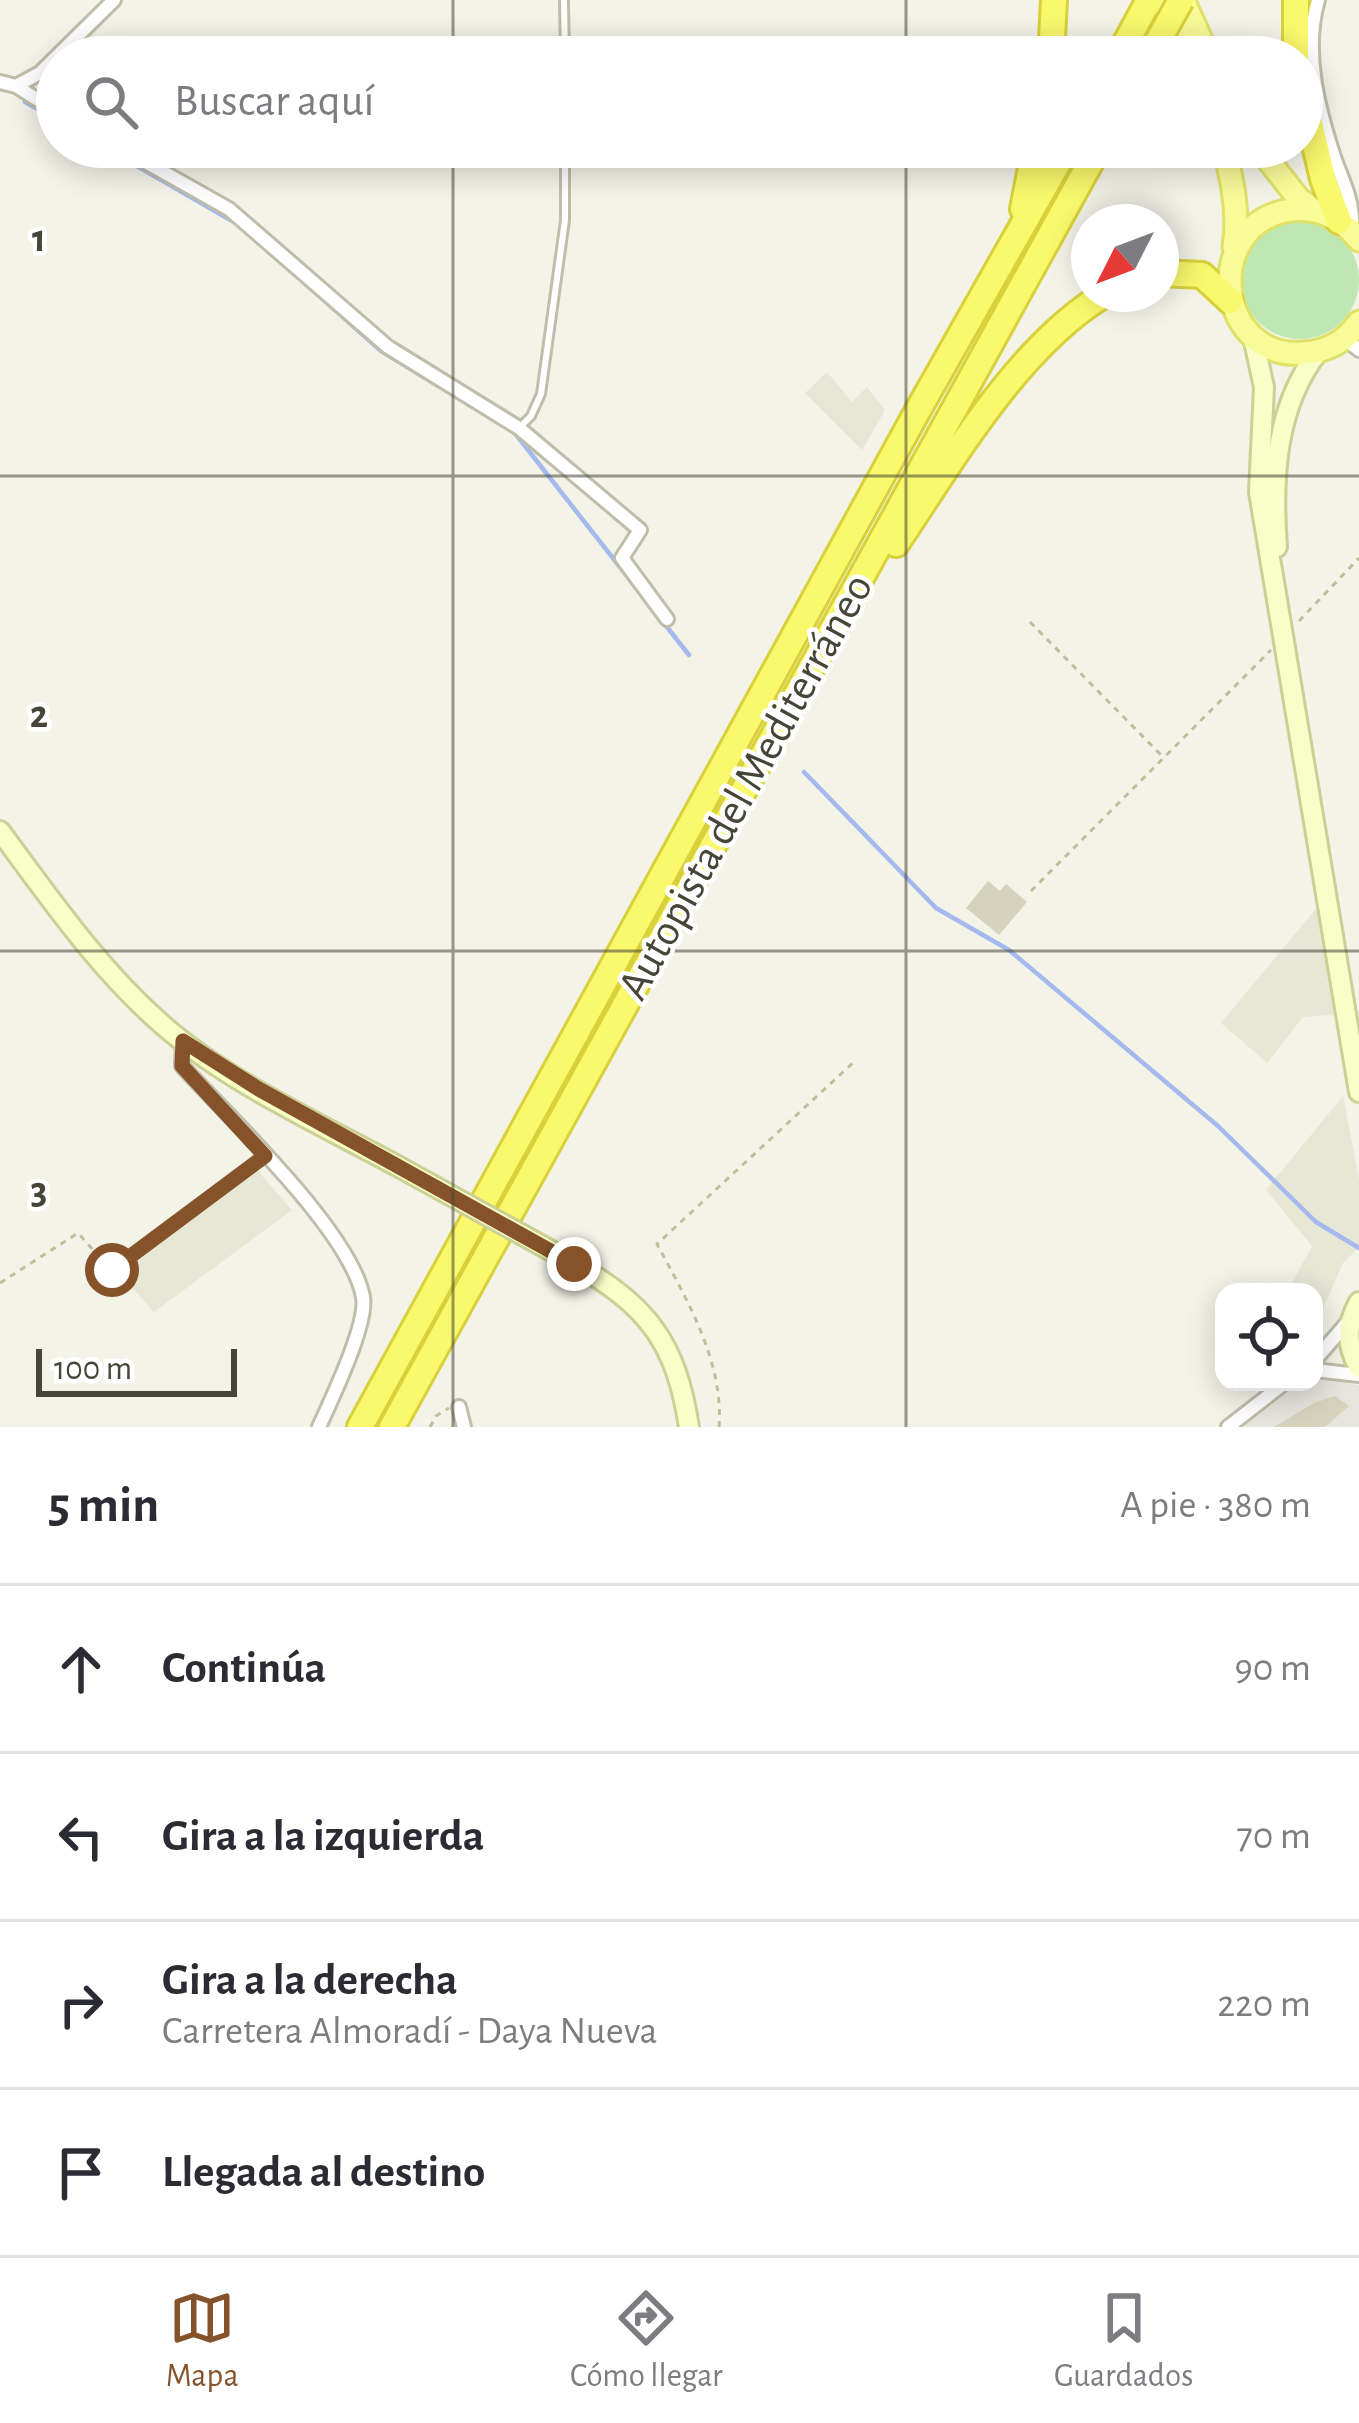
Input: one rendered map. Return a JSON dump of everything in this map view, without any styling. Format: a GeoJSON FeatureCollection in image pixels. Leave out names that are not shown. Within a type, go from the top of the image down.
{"type":"FeatureCollection","features":[{"type":"Feature","properties":{"kind":"highway"},"geometry":{"type":"LineString","coordinates":[[1053,36],[1054,0]]}},
{"type":"Feature","properties":{"kind":"highway"},"geometry":{"type":"LineString","coordinates":[[1129,36],[1149,0]]}},
{"type":"Feature","properties":{"kind":"highway"},"geometry":{"type":"LineString","coordinates":[[1161,36],[1182,0]]}},
{"type":"Feature","properties":{"kind":"highway"},"geometry":{"type":"LineString","coordinates":[[1296,0],[1296,36]]}},
{"type":"Feature","properties":{"kind":"highway"},"geometry":{"type":"LineString","coordinates":[[1019,230],[1031,168]]}},
{"type":"Feature","properties":{"kind":"highway","name":"Autopista del Mediterráneo"},"geometry":{"type":"LineString","coordinates":[[361,1427],[1054,168]]}},
{"type":"Feature","properties":{"kind":"highway","name":"Autopista del Mediterráneo"},"geometry":{"type":"LineString","coordinates":[[392,1427],[1088,168]]}},
{"type":"Feature","properties":{"kind":"highway"},"geometry":{"type":"LineString","coordinates":[[1320,168],[1349,221]]}},
{"type":"Feature","properties":{"kind":"highway"},"geometry":{"type":"LineString","coordinates":[[1179,274],[1202,275],[1230,301]]}},
{"type":"Feature","properties":{"kind":"highway"},"geometry":{"type":"LineString","coordinates":[[668,928],[742,812],[888,557],[956,454],[1051,337],[1082,312]]}},
{"type":"Feature","properties":{"kind":"main road"},"geometry":{"type":"LineString","coordinates":[[1162,0],[1180,36]]}},
{"type":"Feature","properties":{"kind":"main road"},"geometry":{"type":"LineString","coordinates":[[1182,0],[1199,36]]}},
{"type":"Feature","properties":{"kind":"main road"},"geometry":{"type":"LineString","coordinates":[[1227,168],[1236,212],[1227,278],[1239,321],[1273,349],[1295,354],[1318,352],[1354,335]]}},
{"type":"Feature","properties":{"kind":"main road"},"geometry":{"type":"LineString","coordinates":[[1274,168],[1298,199],[1349,221]]}},
{"type":"Feature","properties":{"kind":"main road"},"geometry":{"type":"LineString","coordinates":[[1232,256],[1242,238],[1274,214],[1349,221]]}},
{"type":"Feature","properties":{"kind":"main road"},"geometry":{"type":"LineString","coordinates":[[1253,337],[1264,387],[1259,492],[1359,1092]]}},
{"type":"Feature","properties":{"kind":"main road"},"geometry":{"type":"LineString","coordinates":[[1285,642],[1276,532],[1279,446],[1299,379],[1318,352]]}},
{"type":"Feature","properties":{"kind":"main road"},"geometry":{"type":"LineString","coordinates":[[0,831],[120,985],[183,1041],[605,1282],[658,1331],[681,1376],[688,1427]]}},
{"type":"Feature","properties":{"kind":"main road"},"geometry":{"type":"LineString","coordinates":[[1355,1310],[1350,1349],[1359,1371]]}},
{"type":"Feature","properties":{"kind":"street"},"geometry":{"type":"LineString","coordinates":[[78,36],[114,0]]}},
{"type":"Feature","properties":{"kind":"street"},"geometry":{"type":"LineString","coordinates":[[1312,36],[1318,0]]}},
{"type":"Feature","properties":{"kind":"street"},"geometry":{"type":"LineString","coordinates":[[16,86],[36,75]]}},
{"type":"Feature","properties":{"kind":"street"},"geometry":{"type":"LineString","coordinates":[[0,82],[36,99]]}},
{"type":"Feature","properties":{"kind":"street"},"geometry":{"type":"LineString","coordinates":[[1323,122],[1349,221]]}},
{"type":"Feature","properties":{"kind":"street"},"geometry":{"type":"LineString","coordinates":[[156,168],[229,209],[388,346],[519,428],[640,530],[622,558],[667,619]]}},
{"type":"Feature","properties":{"kind":"street"},"geometry":{"type":"LineString","coordinates":[[183,1041],[182,1066],[315,1211],[346,1258],[364,1300],[349,1359],[319,1427]]}},
{"type":"Feature","properties":{"kind":"street"},"geometry":{"type":"LineString","coordinates":[[1323,1353],[1355,1310]]}},
{"type":"Feature","properties":{"kind":"street"},"geometry":{"type":"LineString","coordinates":[[1323,1366],[1359,1371]]}},
{"type":"Feature","properties":{"kind":"street"},"geometry":{"type":"LineString","coordinates":[[1228,1427],[1274,1391]]}},
{"type":"Feature","properties":{"kind":"street"},"geometry":{"type":"LineString","coordinates":[[459,1407],[464,1427]]}},
{"type":"Feature","properties":{"kind":"lane"},"geometry":{"type":"LineString","coordinates":[[564,0],[565,36]]}},
{"type":"Feature","properties":{"kind":"lane"},"geometry":{"type":"LineString","coordinates":[[519,428],[541,394],[565,220],[565,168]]}},
{"type":"Feature","properties":{"kind":"path"},"geometry":{"type":"LineString","coordinates":[[1031,891],[1285,642],[1359,558]]}},
{"type":"Feature","properties":{"kind":"path"},"geometry":{"type":"LineString","coordinates":[[1030,622],[1163,757]]}},
{"type":"Feature","properties":{"kind":"path"},"geometry":{"type":"LineString","coordinates":[[719,1427],[721,1398],[693,1311],[657,1244],[856,1060]]}},
{"type":"Feature","properties":{"kind":"path"},"geometry":{"type":"LineString","coordinates":[[0,1283],[78,1233],[112,1270],[265,1156]]}},
{"type":"Feature","properties":{"kind":"path"},"geometry":{"type":"LineString","coordinates":[[430,1427],[446,1408],[459,1407]]}},
{"type":"Feature","properties":{"kind":"shaded area"},"geometry":{"type":"Polygon","coordinates":[[[827,372],[852,402],[867,387],[885,410],[862,450],[805,393],[827,372]]]}},
{"type":"Feature","properties":{"kind":"shaded area"},"geometry":{"type":"Polygon","coordinates":[[[1319,905],[1336,1014],[1303,1017],[1267,1063],[1221,1023],[1319,905]]]}},
{"type":"Feature","properties":{"kind":"shaded area"},"geometry":{"type":"Polygon","coordinates":[[[1343,1096],[1359,1179],[1359,1247],[1343,1263],[1323,1309],[1323,1283],[1292,1283],[1312,1246],[1266,1190],[1343,1096]]]}},
{"type":"Feature","properties":{"kind":"shaded area"},"geometry":{"type":"Polygon","coordinates":[[[257,1170],[292,1210],[154,1312],[119,1273],[257,1170]]]}},
{"type":"Feature","properties":{"kind":"shaded area"},"geometry":{"type":"Polygon","coordinates":[[[1323,1380],[1359,1385],[1359,1427],[1243,1427],[1290,1391],[1323,1391],[1323,1380]]]}},
{"type":"Feature","properties":{"kind":"green space"},"geometry":{"type":"Polygon","coordinates":[[[1300,221],[1323,225],[1342,238],[1355,257],[1359,280],[1355,303],[1342,322],[1323,335],[1300,339],[1277,335],[1258,322],[1245,303],[1241,280],[1245,257],[1258,238],[1277,225],[1300,221]]]}},
{"type":"Feature","properties":{"kind":"building"},"geometry":{"type":"Polygon","coordinates":[[[988,881],[1000,891],[1006,884],[1027,902],[999,935],[966,908],[988,881]]]}},
{"type":"Feature","properties":{"kind":"building"},"geometry":{"type":"Polygon","coordinates":[[[1335,1396],[1349,1406],[1325,1427],[1274,1427],[1314,1403],[1335,1396]]]}},
{"type":"Feature","properties":{"kind":"waterway"},"geometry":{"type":"LineString","coordinates":[[25,102],[36,108]]}},
{"type":"Feature","properties":{"kind":"waterway"},"geometry":{"type":"LineString","coordinates":[[140,168],[239,225]]}},
{"type":"Feature","properties":{"kind":"waterway"},"geometry":{"type":"LineString","coordinates":[[279,260],[381,351],[514,432],[645,599]]}},
{"type":"Feature","properties":{"kind":"waterway"},"geometry":{"type":"LineString","coordinates":[[663,622],[689,655]]}},
{"type":"Feature","properties":{"kind":"waterway"},"geometry":{"type":"LineString","coordinates":[[804,772],[936,908],[1009,950],[1218,1126],[1316,1222],[1359,1248]]}},
{"type":"Feature","properties":{"kind":"route"},"geometry":{"type":"LineString","coordinates":[[112,1270],[265,1156],[182,1066],[183,1041],[257,1088],[574,1264]]}}]}
